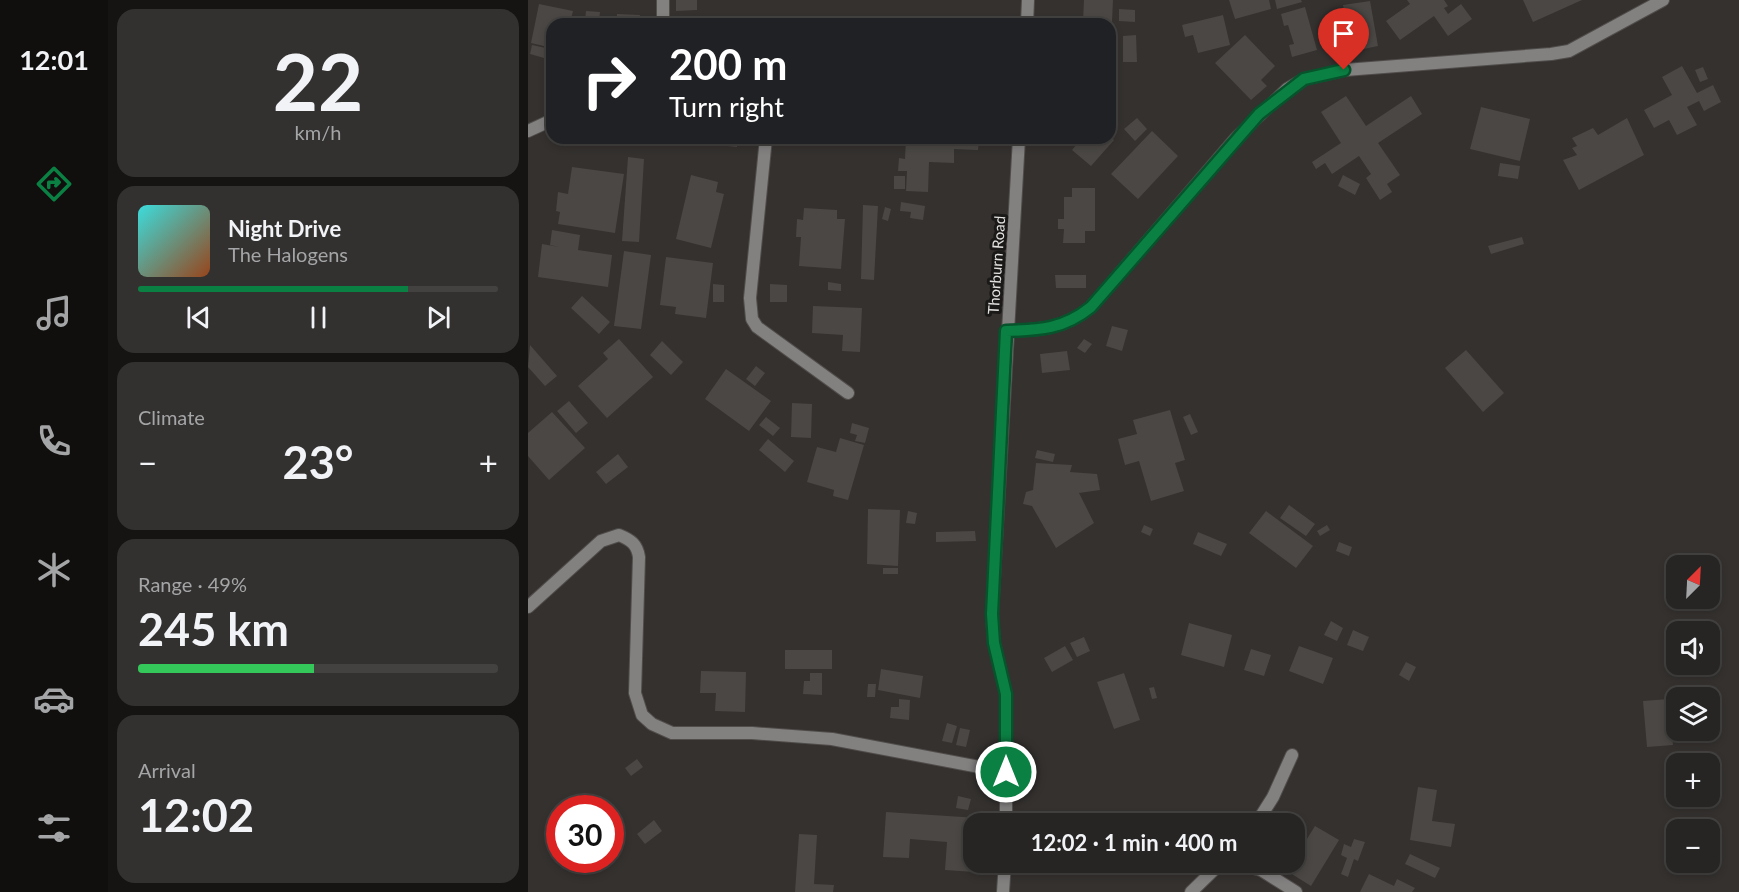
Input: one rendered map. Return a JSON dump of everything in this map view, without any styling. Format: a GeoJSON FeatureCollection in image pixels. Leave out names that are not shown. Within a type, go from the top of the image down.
{"type":"FeatureCollection","features":[{"type":"Feature","properties":{"kind":"street"},"geometry":{"type":"LineString","coordinates":[[663,0],[663,18]]}},
{"type":"Feature","properties":{"kind":"street"},"geometry":{"type":"LineString","coordinates":[[1027,18],[1028,0]]}},
{"type":"Feature","properties":{"kind":"street"},"geometry":{"type":"LineString","coordinates":[[1006,331],[1047,330],[1065,325],[1091,307],[1236,138],[1287,89],[1304,79],[1344,70],[1569,51],[1664,0]]}},
{"type":"Feature","properties":{"kind":"street"},"geometry":{"type":"LineString","coordinates":[[528,131],[546,123]]}},
{"type":"Feature","properties":{"kind":"street"},"geometry":{"type":"LineString","coordinates":[[764,144],[750,298],[752,320],[757,327],[848,393]]}},
{"type":"Feature","properties":{"kind":"street","name":"Thorburn Road"},"geometry":{"type":"LineString","coordinates":[[1006,813],[1006,694],[994,643],[992,614],[1006,331],[1019,144]]}},
{"type":"Feature","properties":{"kind":"street"},"geometry":{"type":"LineString","coordinates":[[528,607],[601,540],[619,535],[630,540],[638,548],[635,693],[638,708],[652,724],[672,733],[752,733],[832,739],[1006,772]]}},
{"type":"Feature","properties":{"kind":"street"},"geometry":{"type":"LineString","coordinates":[[1263,813],[1273,797],[1292,755]]}},
{"type":"Feature","properties":{"kind":"street"},"geometry":{"type":"LineString","coordinates":[[1003,892],[1004,873]]}},
{"type":"Feature","properties":{"kind":"street"},"geometry":{"type":"LineString","coordinates":[[1191,892],[1211,873]]}},
{"type":"Feature","properties":{"kind":"street"},"geometry":{"type":"LineString","coordinates":[[1266,873],[1296,892]]}},
{"type":"Feature","properties":{"kind":"building"},"geometry":{"type":"Polygon","coordinates":[[[676,0],[697,0],[697,10],[676,11],[676,0]]]}},
{"type":"Feature","properties":{"kind":"building"},"geometry":{"type":"Polygon","coordinates":[[[1084,0],[1113,0],[1112,18],[1083,18],[1084,0]]]}},
{"type":"Feature","properties":{"kind":"building"},"geometry":{"type":"Polygon","coordinates":[[[1229,0],[1269,0],[1271,9],[1235,19],[1229,0]]]}},
{"type":"Feature","properties":{"kind":"building"},"geometry":{"type":"Polygon","coordinates":[[[1275,0],[1301,0],[1302,2],[1277,9],[1275,0]]]}},
{"type":"Feature","properties":{"kind":"building"},"geometry":{"type":"Polygon","coordinates":[[[1407,0],[1444,0],[1448,6],[1444,8],[1448,14],[1461,4],[1472,19],[1448,36],[1434,16],[1400,40],[1386,21],[1410,4],[1407,0]]]}},
{"type":"Feature","properties":{"kind":"building"},"geometry":{"type":"Polygon","coordinates":[[[1523,0],[1582,0],[1533,22],[1523,0]]]}},
{"type":"Feature","properties":{"kind":"building"},"geometry":{"type":"Polygon","coordinates":[[[1370,1],[1378,46],[1354,51],[1352,43],[1346,44],[1341,16],[1345,15],[1343,5],[1370,1]]]}},
{"type":"Feature","properties":{"kind":"building"},"geometry":{"type":"Polygon","coordinates":[[[539,4],[573,11],[571,18],[546,18],[546,47],[531,43],[539,4]]]}},
{"type":"Feature","properties":{"kind":"building"},"geometry":{"type":"Polygon","coordinates":[[[1305,7],[1317,50],[1292,57],[1289,45],[1294,44],[1288,25],[1284,26],[1281,14],[1305,7]]]}},
{"type":"Feature","properties":{"kind":"building"},"geometry":{"type":"Polygon","coordinates":[[[1119,9],[1135,10],[1135,22],[1119,21],[1119,9]]]}},
{"type":"Feature","properties":{"kind":"building"},"geometry":{"type":"Polygon","coordinates":[[[586,11],[600,12],[599,18],[585,18],[586,11]]]}},
{"type":"Feature","properties":{"kind":"building"},"geometry":{"type":"Polygon","coordinates":[[[617,14],[640,15],[640,18],[617,18],[617,14]]]}},
{"type":"Feature","properties":{"kind":"building"},"geometry":{"type":"Polygon","coordinates":[[[1223,15],[1230,45],[1198,53],[1193,35],[1185,37],[1182,25],[1223,15]]]}},
{"type":"Feature","properties":{"kind":"building"},"geometry":{"type":"Polygon","coordinates":[[[1136,35],[1137,62],[1123,62],[1123,36],[1136,35]]]}},
{"type":"Feature","properties":{"kind":"building"},"geometry":{"type":"Polygon","coordinates":[[[1245,35],[1275,66],[1261,80],[1267,86],[1251,100],[1215,63],[1245,35]]]}},
{"type":"Feature","properties":{"kind":"building"},"geometry":{"type":"Polygon","coordinates":[[[532,45],[546,48],[544,58],[530,54],[532,45]]]}},
{"type":"Feature","properties":{"kind":"building"},"geometry":{"type":"Polygon","coordinates":[[[1682,66],[1697,93],[1713,85],[1721,102],[1704,111],[1699,101],[1687,107],[1697,125],[1677,135],[1669,120],[1654,128],[1644,110],[1672,95],[1662,77],[1682,66]]]}},
{"type":"Feature","properties":{"kind":"building"},"geometry":{"type":"Polygon","coordinates":[[[1703,67],[1708,79],[1700,82],[1695,70],[1703,67]]]}},
{"type":"Feature","properties":{"kind":"building"},"geometry":{"type":"Polygon","coordinates":[[[1346,96],[1366,126],[1411,96],[1422,114],[1378,143],[1400,175],[1387,184],[1392,192],[1380,200],[1366,178],[1371,174],[1359,156],[1332,174],[1325,163],[1316,169],[1312,162],[1341,143],[1321,112],[1346,96]]]}},
{"type":"Feature","properties":{"kind":"building"},"geometry":{"type":"Polygon","coordinates":[[[1481,107],[1530,119],[1520,161],[1470,149],[1481,107]]]}},
{"type":"Feature","properties":{"kind":"building"},"geometry":{"type":"Polygon","coordinates":[[[1137,118],[1147,129],[1135,141],[1124,129],[1137,118]]]}},
{"type":"Feature","properties":{"kind":"building"},"geometry":{"type":"Polygon","coordinates":[[[1627,118],[1644,155],[1579,190],[1563,160],[1577,155],[1572,148],[1577,146],[1572,138],[1593,128],[1598,135],[1627,118]]]}},
{"type":"Feature","properties":{"kind":"building"},"geometry":{"type":"Polygon","coordinates":[[[1152,131],[1178,156],[1138,199],[1111,174],[1152,131]]]}},
{"type":"Feature","properties":{"kind":"building"},"geometry":{"type":"Polygon","coordinates":[[[708,144],[737,144],[737,147],[708,144]]]}},
{"type":"Feature","properties":{"kind":"building"},"geometry":{"type":"Polygon","coordinates":[[[906,144],[979,144],[978,150],[954,149],[954,163],[929,162],[928,192],[906,191],[907,171],[898,171],[899,158],[905,159],[906,144]]]}},
{"type":"Feature","properties":{"kind":"building"},"geometry":{"type":"Polygon","coordinates":[[[1077,144],[1110,144],[1091,166],[1072,150],[1077,144]]]}},
{"type":"Feature","properties":{"kind":"building"},"geometry":{"type":"Polygon","coordinates":[[[628,157],[644,159],[639,242],[622,241],[628,157]]]}},
{"type":"Feature","properties":{"kind":"building"},"geometry":{"type":"Polygon","coordinates":[[[1500,163],[1520,166],[1518,179],[1498,176],[1500,163]]]}},
{"type":"Feature","properties":{"kind":"building"},"geometry":{"type":"Polygon","coordinates":[[[572,167],[624,174],[615,233],[558,224],[560,212],[556,211],[558,192],[568,194],[572,167]]]}},
{"type":"Feature","properties":{"kind":"building"},"geometry":{"type":"Polygon","coordinates":[[[691,175],[718,182],[716,192],[724,194],[711,248],[676,239],[691,175]]]}},
{"type":"Feature","properties":{"kind":"building"},"geometry":{"type":"Polygon","coordinates":[[[1343,175],[1360,184],[1355,195],[1338,186],[1343,175]]]}},
{"type":"Feature","properties":{"kind":"building"},"geometry":{"type":"Polygon","coordinates":[[[894,176],[905,176],[905,189],[894,189],[894,176]]]}},
{"type":"Feature","properties":{"kind":"building"},"geometry":{"type":"Polygon","coordinates":[[[1072,188],[1095,188],[1095,231],[1085,231],[1085,243],[1063,243],[1064,229],[1058,229],[1058,219],[1064,219],[1064,197],[1072,197],[1072,188]]]}},
{"type":"Feature","properties":{"kind":"building"},"geometry":{"type":"Polygon","coordinates":[[[901,202],[925,206],[923,220],[910,218],[911,212],[900,211],[901,202]]]}},
{"type":"Feature","properties":{"kind":"building"},"geometry":{"type":"Polygon","coordinates":[[[863,205],[878,206],[874,280],[861,279],[863,205]]]}},
{"type":"Feature","properties":{"kind":"building"},"geometry":{"type":"Polygon","coordinates":[[[885,207],[891,209],[888,221],[882,219],[885,207]]]}},
{"type":"Feature","properties":{"kind":"building"},"geometry":{"type":"Polygon","coordinates":[[[804,208],[837,210],[837,219],[845,219],[841,269],[799,266],[801,237],[796,237],[797,219],[803,220],[804,208]]]}},
{"type":"Feature","properties":{"kind":"building"},"geometry":{"type":"Polygon","coordinates":[[[552,230],[580,235],[578,250],[612,255],[608,287],[538,277],[542,244],[559,247],[550,245],[552,230]]]}},
{"type":"Feature","properties":{"kind":"building"},"geometry":{"type":"Polygon","coordinates":[[[1522,237],[1524,244],[1491,254],[1488,246],[1522,237]]]}},
{"type":"Feature","properties":{"kind":"building"},"geometry":{"type":"Polygon","coordinates":[[[624,251],[651,255],[641,329],[614,326],[624,251]]]}},
{"type":"Feature","properties":{"kind":"building"},"geometry":{"type":"Polygon","coordinates":[[[666,257],[713,263],[706,318],[675,314],[676,307],[660,305],[666,257]]]}},
{"type":"Feature","properties":{"kind":"building"},"geometry":{"type":"Polygon","coordinates":[[[1055,275],[1086,275],[1086,288],[1056,288],[1055,275]]]}},
{"type":"Feature","properties":{"kind":"building"},"geometry":{"type":"Polygon","coordinates":[[[828,282],[841,284],[841,291],[828,290],[828,282]]]}},
{"type":"Feature","properties":{"kind":"building"},"geometry":{"type":"Polygon","coordinates":[[[713,284],[724,285],[724,302],[713,302],[713,284]]]}},
{"type":"Feature","properties":{"kind":"building"},"geometry":{"type":"Polygon","coordinates":[[[770,284],[787,285],[787,302],[770,302],[770,284]]]}},
{"type":"Feature","properties":{"kind":"building"},"geometry":{"type":"Polygon","coordinates":[[[582,296],[610,322],[599,334],[571,308],[582,296]]]}},
{"type":"Feature","properties":{"kind":"building"},"geometry":{"type":"Polygon","coordinates":[[[813,306],[862,308],[860,352],[842,351],[843,335],[812,333],[813,306]]]}},
{"type":"Feature","properties":{"kind":"building"},"geometry":{"type":"Polygon","coordinates":[[[1112,326],[1128,330],[1122,351],[1106,346],[1112,326]]]}},
{"type":"Feature","properties":{"kind":"building"},"geometry":{"type":"Polygon","coordinates":[[[619,339],[653,377],[607,418],[578,386],[608,359],[603,353],[619,339]]]}},
{"type":"Feature","properties":{"kind":"building"},"geometry":{"type":"Polygon","coordinates":[[[1084,339],[1092,344],[1085,353],[1077,348],[1084,339]]]}},
{"type":"Feature","properties":{"kind":"building"},"geometry":{"type":"Polygon","coordinates":[[[662,341],[683,362],[671,375],[650,355],[662,341]]]}},
{"type":"Feature","properties":{"kind":"building"},"geometry":{"type":"Polygon","coordinates":[[[530,345],[557,376],[545,386],[528,367],[530,345]]]}},
{"type":"Feature","properties":{"kind":"building"},"geometry":{"type":"Polygon","coordinates":[[[1466,350],[1504,393],[1483,412],[1445,368],[1466,350]]]}},
{"type":"Feature","properties":{"kind":"building"},"geometry":{"type":"Polygon","coordinates":[[[1067,351],[1070,370],[1042,373],[1040,354],[1067,351]]]}},
{"type":"Feature","properties":{"kind":"building"},"geometry":{"type":"Polygon","coordinates":[[[756,366],[765,373],[755,386],[746,379],[756,366]]]}},
{"type":"Feature","properties":{"kind":"building"},"geometry":{"type":"Polygon","coordinates":[[[726,369],[771,401],[749,431],[705,399],[726,369]]]}},
{"type":"Feature","properties":{"kind":"building"},"geometry":{"type":"Polygon","coordinates":[[[569,401],[588,423],[576,433],[557,411],[569,401]]]}},
{"type":"Feature","properties":{"kind":"building"},"geometry":{"type":"Polygon","coordinates":[[[792,403],[812,404],[811,438],[791,437],[792,403]]]}},
{"type":"Feature","properties":{"kind":"building"},"geometry":{"type":"Polygon","coordinates":[[[1170,410],[1185,460],[1175,463],[1184,491],[1151,501],[1139,461],[1125,465],[1118,439],[1137,434],[1133,420],[1170,410]]]}},
{"type":"Feature","properties":{"kind":"building"},"geometry":{"type":"Polygon","coordinates":[[[552,412],[585,448],[549,480],[528,456],[528,433],[552,412]]]}},
{"type":"Feature","properties":{"kind":"building"},"geometry":{"type":"Polygon","coordinates":[[[1190,414],[1198,432],[1191,435],[1183,417],[1190,414]]]}},
{"type":"Feature","properties":{"kind":"building"},"geometry":{"type":"Polygon","coordinates":[[[766,417],[780,428],[773,436],[759,425],[766,417]]]}},
{"type":"Feature","properties":{"kind":"building"},"geometry":{"type":"Polygon","coordinates":[[[852,423],[869,428],[865,443],[855,441],[857,435],[850,433],[852,423]]]}},
{"type":"Feature","properties":{"kind":"building"},"geometry":{"type":"Polygon","coordinates":[[[840,438],[864,445],[848,500],[833,496],[834,490],[807,482],[817,447],[836,452],[840,438]]]}},
{"type":"Feature","properties":{"kind":"building"},"geometry":{"type":"Polygon","coordinates":[[[768,439],[794,461],[785,472],[759,450],[768,439]]]}},
{"type":"Feature","properties":{"kind":"building"},"geometry":{"type":"Polygon","coordinates":[[[1037,450],[1055,454],[1053,462],[1035,458],[1037,450]]]}},
{"type":"Feature","properties":{"kind":"building"},"geometry":{"type":"Polygon","coordinates":[[[618,454],[628,467],[606,484],[596,472],[618,454]]]}},
{"type":"Feature","properties":{"kind":"building"},"geometry":{"type":"Polygon","coordinates":[[[1036,463],[1072,465],[1070,472],[1097,474],[1100,490],[1079,493],[1094,523],[1056,548],[1032,506],[1023,504],[1026,492],[1033,490],[1036,463]]]}},
{"type":"Feature","properties":{"kind":"building"},"geometry":{"type":"Polygon","coordinates":[[[1289,505],[1315,524],[1306,536],[1280,518],[1289,505]]]}},
{"type":"Feature","properties":{"kind":"building"},"geometry":{"type":"Polygon","coordinates":[[[868,509],[900,510],[898,566],[867,564],[868,509]]]}},
{"type":"Feature","properties":{"kind":"building"},"geometry":{"type":"Polygon","coordinates":[[[908,511],[917,513],[915,524],[906,523],[908,511]]]}},
{"type":"Feature","properties":{"kind":"building"},"geometry":{"type":"Polygon","coordinates":[[[1266,511],[1313,546],[1296,568],[1249,533],[1266,511]]]}},
{"type":"Feature","properties":{"kind":"building"},"geometry":{"type":"Polygon","coordinates":[[[1144,525],[1153,529],[1150,536],[1141,532],[1144,525]]]}},
{"type":"Feature","properties":{"kind":"building"},"geometry":{"type":"Polygon","coordinates":[[[1327,525],[1330,530],[1320,536],[1317,531],[1327,525]]]}},
{"type":"Feature","properties":{"kind":"building"},"geometry":{"type":"Polygon","coordinates":[[[975,531],[976,541],[936,542],[936,532],[975,531]]]}},
{"type":"Feature","properties":{"kind":"building"},"geometry":{"type":"Polygon","coordinates":[[[1198,532],[1227,544],[1221,556],[1193,544],[1198,532]]]}},
{"type":"Feature","properties":{"kind":"building"},"geometry":{"type":"Polygon","coordinates":[[[1339,542],[1352,547],[1349,556],[1336,551],[1339,542]]]}},
{"type":"Feature","properties":{"kind":"building"},"geometry":{"type":"Polygon","coordinates":[[[883,568],[898,568],[898,574],[883,574],[883,568]]]}},
{"type":"Feature","properties":{"kind":"building"},"geometry":{"type":"Polygon","coordinates":[[[1331,621],[1343,628],[1337,641],[1324,635],[1331,621]]]}},
{"type":"Feature","properties":{"kind":"building"},"geometry":{"type":"Polygon","coordinates":[[[1189,623],[1232,635],[1224,667],[1181,655],[1189,623]]]}},
{"type":"Feature","properties":{"kind":"building"},"geometry":{"type":"Polygon","coordinates":[[[1353,630],[1369,637],[1363,651],[1347,645],[1353,630]]]}},
{"type":"Feature","properties":{"kind":"building"},"geometry":{"type":"Polygon","coordinates":[[[1084,637],[1090,651],[1077,657],[1070,643],[1084,637]]]}},
{"type":"Feature","properties":{"kind":"building"},"geometry":{"type":"Polygon","coordinates":[[[1065,646],[1073,660],[1052,672],[1044,658],[1065,646]]]}},
{"type":"Feature","properties":{"kind":"building"},"geometry":{"type":"Polygon","coordinates":[[[1299,646],[1333,658],[1323,684],[1289,671],[1299,646]]]}},
{"type":"Feature","properties":{"kind":"building"},"geometry":{"type":"Polygon","coordinates":[[[1251,649],[1271,655],[1264,676],[1244,670],[1251,649]]]}},
{"type":"Feature","properties":{"kind":"building"},"geometry":{"type":"Polygon","coordinates":[[[785,650],[832,650],[832,669],[785,669],[785,650]]]}},
{"type":"Feature","properties":{"kind":"building"},"geometry":{"type":"Polygon","coordinates":[[[1406,662],[1416,667],[1409,681],[1399,675],[1406,662]]]}},
{"type":"Feature","properties":{"kind":"building"},"geometry":{"type":"Polygon","coordinates":[[[881,669],[923,676],[920,698],[878,690],[881,669]]]}},
{"type":"Feature","properties":{"kind":"building"},"geometry":{"type":"Polygon","coordinates":[[[701,671],[746,672],[745,712],[715,711],[716,693],[700,693],[701,671]]]}},
{"type":"Feature","properties":{"kind":"building"},"geometry":{"type":"Polygon","coordinates":[[[810,673],[822,673],[822,695],[803,694],[804,681],[810,681],[810,673]]]}},
{"type":"Feature","properties":{"kind":"building"},"geometry":{"type":"Polygon","coordinates":[[[1124,673],[1140,720],[1114,729],[1097,682],[1124,673]]]}},
{"type":"Feature","properties":{"kind":"building"},"geometry":{"type":"Polygon","coordinates":[[[868,684],[876,684],[875,697],[867,697],[868,684]]]}},
{"type":"Feature","properties":{"kind":"building"},"geometry":{"type":"Polygon","coordinates":[[[1154,687],[1157,698],[1152,699],[1149,688],[1154,687]]]}},
{"type":"Feature","properties":{"kind":"building"},"geometry":{"type":"Polygon","coordinates":[[[899,699],[910,700],[909,720],[890,718],[891,707],[899,707],[899,699]]]}},
{"type":"Feature","properties":{"kind":"building"},"geometry":{"type":"Polygon","coordinates":[[[1666,699],[1666,741],[1673,741],[1673,745],[1647,747],[1643,701],[1666,699]]]}},
{"type":"Feature","properties":{"kind":"building"},"geometry":{"type":"Polygon","coordinates":[[[947,723],[957,726],[952,743],[942,741],[947,723]]]}},
{"type":"Feature","properties":{"kind":"building"},"geometry":{"type":"Polygon","coordinates":[[[960,728],[970,730],[966,747],[956,745],[960,728]]]}},
{"type":"Feature","properties":{"kind":"building"},"geometry":{"type":"Polygon","coordinates":[[[637,759],[643,767],[631,776],[625,768],[637,759]]]}},
{"type":"Feature","properties":{"kind":"building"},"geometry":{"type":"Polygon","coordinates":[[[1418,787],[1437,790],[1432,821],[1455,824],[1451,847],[1410,840],[1418,787]]]}},
{"type":"Feature","properties":{"kind":"building"},"geometry":{"type":"Polygon","coordinates":[[[958,796],[971,799],[968,810],[956,808],[958,796]]]}},
{"type":"Feature","properties":{"kind":"building"},"geometry":{"type":"Polygon","coordinates":[[[886,812],[963,817],[963,871],[945,870],[947,842],[910,839],[909,858],[883,857],[886,812]]]}},
{"type":"Feature","properties":{"kind":"building"},"geometry":{"type":"Polygon","coordinates":[[[654,820],[662,831],[645,844],[637,834],[654,820]]]}},
{"type":"Feature","properties":{"kind":"building"},"geometry":{"type":"Polygon","coordinates":[[[1315,826],[1339,840],[1311,886],[1290,873],[1305,873],[1305,842],[1315,826]]]}},
{"type":"Feature","properties":{"kind":"building"},"geometry":{"type":"Polygon","coordinates":[[[799,834],[817,835],[814,884],[834,885],[833,892],[795,892],[799,834]]]}},
{"type":"Feature","properties":{"kind":"building"},"geometry":{"type":"Polygon","coordinates":[[[1354,839],[1365,842],[1358,861],[1354,859],[1348,877],[1341,874],[1347,858],[1341,855],[1344,844],[1351,847],[1354,839]]]}},
{"type":"Feature","properties":{"kind":"building"},"geometry":{"type":"Polygon","coordinates":[[[1410,854],[1440,868],[1435,878],[1405,864],[1410,854]]]}},
{"type":"Feature","properties":{"kind":"building"},"geometry":{"type":"Polygon","coordinates":[[[1369,874],[1394,886],[1397,879],[1415,888],[1412,892],[1360,892],[1369,874]]]}},
{"type":"Feature","properties":{"kind":"route"},"geometry":{"type":"LineString","coordinates":[[1006,772],[1006,694],[994,643],[992,614],[1006,331],[1047,330],[1065,325],[1091,307],[1259,114],[1287,89],[1304,79],[1344,70]]}}]}
